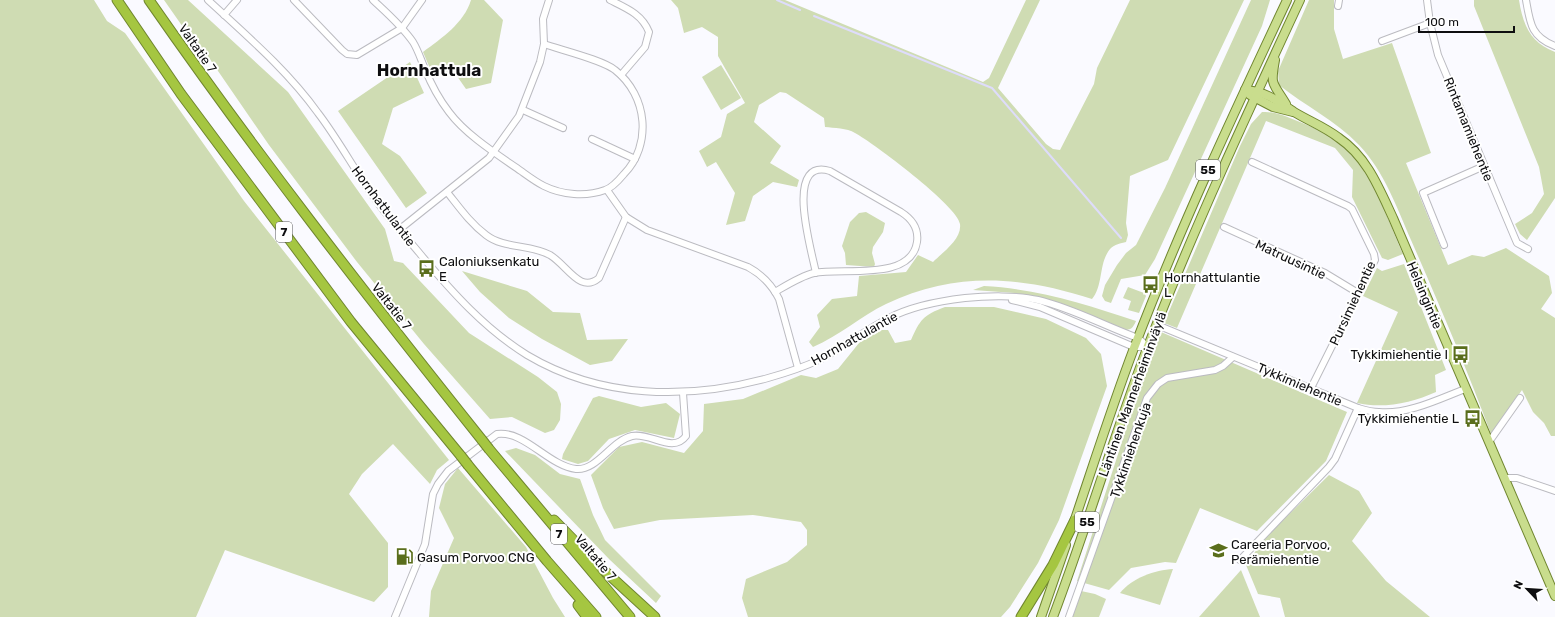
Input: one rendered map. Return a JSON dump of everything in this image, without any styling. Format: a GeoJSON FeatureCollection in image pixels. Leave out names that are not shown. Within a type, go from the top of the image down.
{"type":"FeatureCollection","features":[{"type":"Feature","properties":{"kind":"highway","name":"7"},"geometry":{"type":"LineString","coordinates":[[117,0],[181,94],[351,322],[547,561],[596,617]]}},
{"type":"Feature","properties":{"kind":"highway","name":"Valtatie 7"},"geometry":{"type":"LineString","coordinates":[[149,0],[202,77],[368,298],[524,492],[630,617]]}},
{"type":"Feature","properties":{"kind":"highway"},"geometry":{"type":"LineString","coordinates":[[524,492],[557,522],[596,563],[655,617]]}},
{"type":"Feature","properties":{"kind":"highway"},"geometry":{"type":"LineString","coordinates":[[1021,617],[1053,565],[1075,520]]}},
{"type":"Feature","properties":{"kind":"highway"},"geometry":{"type":"LineString","coordinates":[[547,561],[587,617]]}},
{"type":"Feature","properties":{"kind":"main road","name":"Läntinen Mannerheiminväylä"},"geometry":{"type":"LineString","coordinates":[[1041,617],[1134,347],[1185,223],[1287,0]]}},
{"type":"Feature","properties":{"kind":"main road","name":"Läntinen Mannerheiminväylä"},"geometry":{"type":"LineString","coordinates":[[1053,617],[1148,347],[1216,183],[1300,0]]}},
{"type":"Feature","properties":{"kind":"main road","name":"Helsingintie"},"geometry":{"type":"LineString","coordinates":[[1277,50],[1272,79],[1275,89],[1286,105],[1295,112],[1320,125],[1340,138],[1355,150],[1365,163],[1393,218],[1555,596]]}},
{"type":"Feature","properties":{"kind":"main road","name":"Helsingintie"},"geometry":{"type":"LineString","coordinates":[[1245,90],[1286,105]]}},
{"type":"Feature","properties":{"kind":"main road","name":"Helsingintie"},"geometry":{"type":"LineString","coordinates":[[1256,94],[1273,107],[1295,112]]}},
{"type":"Feature","properties":{"kind":"street","name":"Hornhattulantie"},"geometry":{"type":"LineString","coordinates":[[208,0],[276,62],[303,93],[319,114],[381,207],[468,308],[487,326],[529,356],[556,369],[598,385],[639,392],[683,393],[748,383],[798,368],[818,360],[889,318],[904,311],[941,301],[981,297],[1023,297],[1039,300],[1138,338],[1148,347]]}},
{"type":"Feature","properties":{"kind":"street"},"geometry":{"type":"LineString","coordinates":[[224,15],[237,0]]}},
{"type":"Feature","properties":{"kind":"street"},"geometry":{"type":"LineString","coordinates":[[294,0],[342,50],[352,56],[357,55],[402,28],[416,11],[422,0]]}},
{"type":"Feature","properties":{"kind":"street"},"geometry":{"type":"LineString","coordinates":[[373,0],[402,28],[413,43],[429,79],[449,112],[465,128],[494,152],[543,186],[563,193],[587,194],[607,190],[620,179],[635,159],[642,140],[642,112],[636,96],[621,76],[608,65],[544,44]]}},
{"type":"Feature","properties":{"kind":"street"},"geometry":{"type":"LineString","coordinates":[[400,229],[489,158],[522,110],[536,75],[544,44],[543,19],[549,0]]}},
{"type":"Feature","properties":{"kind":"street"},"geometry":{"type":"LineString","coordinates":[[610,0],[635,13],[641,18],[649,32],[648,41],[645,47],[621,76]]}},
{"type":"Feature","properties":{"kind":"street","name":"Rintamamiehentie"},"geometry":{"type":"LineString","coordinates":[[1427,0],[1430,23],[1438,55],[1517,243],[1528,249]]}},
{"type":"Feature","properties":{"kind":"street"},"geometry":{"type":"LineString","coordinates":[[1526,0],[1532,26],[1538,37],[1542,41],[1555,46]]}},
{"type":"Feature","properties":{"kind":"street"},"geometry":{"type":"LineString","coordinates":[[1382,41],[1430,23]]}},
{"type":"Feature","properties":{"kind":"street"},"geometry":{"type":"LineString","coordinates":[[522,110],[563,128]]}},
{"type":"Feature","properties":{"kind":"street"},"geometry":{"type":"LineString","coordinates":[[592,140],[635,159]]}},
{"type":"Feature","properties":{"kind":"street","name":"Pursimiehentie"},"geometry":{"type":"LineString","coordinates":[[1252,162],[1342,202],[1352,209],[1374,254],[1375,260],[1312,388]]}},
{"type":"Feature","properties":{"kind":"street"},"geometry":{"type":"LineString","coordinates":[[1444,245],[1423,193],[1484,166]]}},
{"type":"Feature","properties":{"kind":"street"},"geometry":{"type":"LineString","coordinates":[[775,292],[816,273],[898,266],[909,259],[916,247],[918,234],[916,228],[909,217],[830,171],[813,171],[809,175],[804,186],[803,205],[816,273]]}},
{"type":"Feature","properties":{"kind":"street"},"geometry":{"type":"LineString","coordinates":[[607,190],[626,217],[647,230],[665,238],[748,267],[760,274],[775,292],[798,368]]}},
{"type":"Feature","properties":{"kind":"street"},"geometry":{"type":"LineString","coordinates":[[447,192],[471,222],[487,236],[495,241],[542,251],[562,263],[578,280],[588,284],[593,283],[599,278],[626,217]]}},
{"type":"Feature","properties":{"kind":"street","name":"Matruusintie"},"geometry":{"type":"LineString","coordinates":[[1224,227],[1324,273],[1358,293]]}},
{"type":"Feature","properties":{"kind":"street","name":"Hornhattulantie"},"geometry":{"type":"LineString","coordinates":[[998,298],[1040,307],[1134,347],[1148,347]]}},
{"type":"Feature","properties":{"kind":"street","name":"Tykkimiehentie"},"geometry":{"type":"LineString","coordinates":[[1162,327],[1358,408],[1380,413],[1414,408],[1465,389]]}},
{"type":"Feature","properties":{"kind":"street","name":"Tykkimiehenkuja"},"geometry":{"type":"LineString","coordinates":[[1069,617],[1147,398],[1158,384],[1167,378],[1215,370],[1223,366],[1233,357]]}},
{"type":"Feature","properties":{"kind":"street"},"geometry":{"type":"LineString","coordinates":[[395,617],[425,544],[434,494],[448,471],[497,434],[504,433],[516,437],[531,447],[540,450],[565,467],[577,469],[584,469],[591,466],[617,443],[631,436],[640,435],[674,444],[686,436],[683,393]]}},
{"type":"Feature","properties":{"kind":"street"},"geometry":{"type":"LineString","coordinates":[[1489,442],[1520,398]]}},
{"type":"Feature","properties":{"kind":"street"},"geometry":{"type":"LineString","coordinates":[[1240,560],[1330,467],[1358,408]]}},
{"type":"Feature","properties":{"kind":"street"},"geometry":{"type":"LineString","coordinates":[[1504,478],[1518,478],[1555,491]]}},
{"type":"Feature","properties":{"kind":"green space"},"geometry":{"type":"Polygon","coordinates":[[[0,0],[94,0],[107,21],[125,33],[244,201],[449,460],[437,470],[430,484],[393,444],[362,474],[349,494],[388,543],[388,587],[374,602],[225,550],[196,617],[0,617],[0,0]]]}},
{"type":"Feature","properties":{"kind":"green space"},"geometry":{"type":"Polygon","coordinates":[[[164,0],[188,0],[288,92],[385,229],[394,261],[403,263],[469,333],[538,377],[557,392],[561,404],[560,420],[554,430],[545,433],[512,417],[490,419],[424,344],[357,262],[269,145],[207,55],[185,30],[164,0]]]}},
{"type":"Feature","properties":{"kind":"green space"},"geometry":{"type":"Polygon","coordinates":[[[471,0],[484,0],[503,20],[491,83],[466,89],[452,69],[434,78],[423,52],[458,23],[468,8],[471,0]]]}},
{"type":"Feature","properties":{"kind":"green space"},"geometry":{"type":"Polygon","coordinates":[[[671,0],[785,0],[983,82],[989,78],[1026,0],[1040,0],[998,88],[1046,144],[1053,149],[1060,150],[1094,84],[1097,68],[1130,0],[1244,0],[1168,160],[1130,176],[1126,223],[1128,235],[1126,242],[1114,246],[1107,254],[1102,267],[1096,293],[1092,299],[1040,285],[1014,282],[989,280],[938,286],[912,293],[886,304],[813,347],[809,342],[820,327],[817,315],[832,299],[857,296],[859,276],[906,272],[918,255],[933,262],[955,240],[960,230],[960,224],[956,215],[945,203],[913,175],[878,148],[852,131],[840,128],[825,127],[824,118],[786,93],[780,92],[759,105],[754,122],[781,146],[770,163],[799,180],[797,187],[773,182],[753,196],[745,221],[726,225],[735,193],[716,162],[707,167],[699,151],[721,137],[727,114],[745,103],[718,56],[718,37],[702,27],[684,33],[678,8],[671,0]]]}},
{"type":"Feature","properties":{"kind":"green space"},"geometry":{"type":"Polygon","coordinates":[[[1251,0],[1270,0],[1262,26],[1155,259],[1145,275],[1121,279],[1111,303],[1105,301],[1102,296],[1105,285],[1126,253],[1136,245],[1165,188],[1251,0]]]}},
{"type":"Feature","properties":{"kind":"green space"},"geometry":{"type":"Polygon","coordinates":[[[1309,0],[1334,0],[1334,29],[1343,59],[1392,43],[1431,153],[1406,163],[1448,265],[1472,255],[1484,257],[1506,248],[1549,276],[1552,293],[1541,309],[1555,318],[1555,436],[1551,436],[1544,423],[1533,412],[1522,390],[1491,434],[1463,361],[1432,288],[1395,203],[1376,166],[1350,136],[1279,85],[1278,71],[1309,0]]]}},
{"type":"Feature","properties":{"kind":"green space"},"geometry":{"type":"Polygon","coordinates":[[[1474,0],[1519,0],[1523,17],[1529,32],[1539,43],[1555,52],[1555,198],[1527,240],[1520,234],[1515,224],[1532,213],[1544,194],[1539,167],[1474,6],[1474,0]]]}},
{"type":"Feature","properties":{"kind":"green space"},"geometry":{"type":"Polygon","coordinates":[[[410,62],[424,93],[393,108],[382,144],[400,156],[427,193],[406,208],[338,111],[410,62]]]}},
{"type":"Feature","properties":{"kind":"green space"},"geometry":{"type":"Polygon","coordinates":[[[721,65],[741,98],[721,110],[702,77],[721,65]]]}},
{"type":"Feature","properties":{"kind":"green space"},"geometry":{"type":"Polygon","coordinates":[[[1262,112],[1272,112],[1281,115],[1322,132],[1340,145],[1355,159],[1376,192],[1403,254],[1388,260],[1382,258],[1352,197],[1353,170],[1335,148],[1266,121],[1177,328],[1164,323],[1240,146],[1251,124],[1262,112]]]}},
{"type":"Feature","properties":{"kind":"green space"},"geometry":{"type":"Polygon","coordinates":[[[866,212],[885,223],[883,232],[873,247],[872,253],[875,264],[874,267],[846,265],[845,253],[842,246],[850,222],[859,213],[866,212]]]}},
{"type":"Feature","properties":{"kind":"green space"},"geometry":{"type":"Polygon","coordinates":[[[1404,264],[1446,370],[1435,375],[1436,392],[1427,396],[1407,402],[1387,405],[1367,405],[1357,403],[1398,312],[1363,296],[1377,268],[1382,271],[1404,264]]]}},
{"type":"Feature","properties":{"kind":"green space"},"geometry":{"type":"Polygon","coordinates":[[[462,271],[527,291],[553,312],[580,313],[587,340],[628,339],[612,361],[590,365],[542,339],[509,318],[480,292],[462,271]]]}},
{"type":"Feature","properties":{"kind":"green space"},"geometry":{"type":"Polygon","coordinates":[[[984,286],[1023,290],[1061,298],[1136,321],[1132,328],[1124,330],[1054,301],[1015,293],[973,290],[984,286]]]}},
{"type":"Feature","properties":{"kind":"green space"},"geometry":{"type":"Polygon","coordinates":[[[1128,287],[1144,293],[1146,296],[1139,313],[1128,310],[1131,301],[1123,298],[1128,287]]]}},
{"type":"Feature","properties":{"kind":"green space"},"geometry":{"type":"Polygon","coordinates":[[[945,307],[994,307],[1046,319],[1086,338],[1101,354],[1107,386],[1059,520],[1038,563],[1010,607],[1001,617],[748,617],[742,598],[746,579],[787,562],[807,545],[807,530],[801,522],[753,515],[660,520],[614,529],[603,508],[591,475],[619,447],[642,442],[684,453],[703,431],[704,404],[743,399],[801,375],[816,378],[838,369],[859,343],[880,330],[888,330],[895,343],[911,340],[923,319],[945,307]]]}},
{"type":"Feature","properties":{"kind":"green space"},"geometry":{"type":"Polygon","coordinates":[[[1161,332],[1347,412],[1326,461],[1257,531],[1200,508],[1176,563],[1165,562],[1131,568],[1109,590],[1077,581],[1130,417],[1161,332]]]}},
{"type":"Feature","properties":{"kind":"green space"},"geometry":{"type":"Polygon","coordinates":[[[599,396],[641,407],[666,403],[680,414],[674,438],[635,430],[609,439],[588,461],[578,464],[562,459],[563,454],[593,398],[599,396]]]}},
{"type":"Feature","properties":{"kind":"green space"},"geometry":{"type":"Polygon","coordinates":[[[516,448],[535,455],[560,474],[580,479],[593,515],[605,540],[661,596],[656,603],[610,560],[505,451],[516,448]]]}},
{"type":"Feature","properties":{"kind":"green space"},"geometry":{"type":"Polygon","coordinates":[[[458,468],[526,547],[553,598],[565,617],[429,617],[431,591],[454,538],[439,508],[445,484],[458,468]]]}},
{"type":"Feature","properties":{"kind":"green space"},"geometry":{"type":"Polygon","coordinates":[[[1329,475],[1359,491],[1372,513],[1352,541],[1386,581],[1430,617],[1285,617],[1280,598],[1258,594],[1246,565],[1264,539],[1329,475]]]}},
{"type":"Feature","properties":{"kind":"green space"},"geometry":{"type":"Polygon","coordinates":[[[1173,569],[1160,605],[1120,593],[1137,579],[1151,573],[1173,569]]]}},
{"type":"Feature","properties":{"kind":"green space"},"geometry":{"type":"Polygon","coordinates":[[[1241,570],[1260,617],[1199,617],[1241,570]]]}},
{"type":"Feature","properties":{"kind":"green space"},"geometry":{"type":"Polygon","coordinates":[[[1081,591],[1095,594],[1106,599],[1099,617],[1072,617],[1081,591]]]}},
{"type":"Feature","properties":{"kind":"waterway"},"geometry":{"type":"LineString","coordinates":[[777,0],[800,10]]}},
{"type":"Feature","properties":{"kind":"waterway"},"geometry":{"type":"LineString","coordinates":[[814,16],[992,88],[1121,238]]}},
{"type":"Feature","properties":{"kind":"place","name":"Caloniuksenkatu E"},"geometry":{"type":"Point","coordinates":[426,268]}},
{"type":"Feature","properties":{"kind":"place","name":"Hornhattulantie L"},"geometry":{"type":"Point","coordinates":[1151,284]}},
{"type":"Feature","properties":{"kind":"place","name":"Tykkimiehentie I"},"geometry":{"type":"Point","coordinates":[1461,354]}},
{"type":"Feature","properties":{"kind":"place","name":"Tykkimiehentie L"},"geometry":{"type":"Point","coordinates":[1472,418]}},
{"type":"Feature","properties":{"kind":"place","name":"Careeria Porvoo, Perämiehentie"},"geometry":{"type":"Point","coordinates":[1218,551]}},
{"type":"Feature","properties":{"kind":"place","name":"Gasum Porvoo CNG"},"geometry":{"type":"Point","coordinates":[404,557]}},
{"type":"Feature","properties":{"kind":"district","name":"Hornhattula"},"geometry":{"type":"Point","coordinates":[429,70]}}]}
